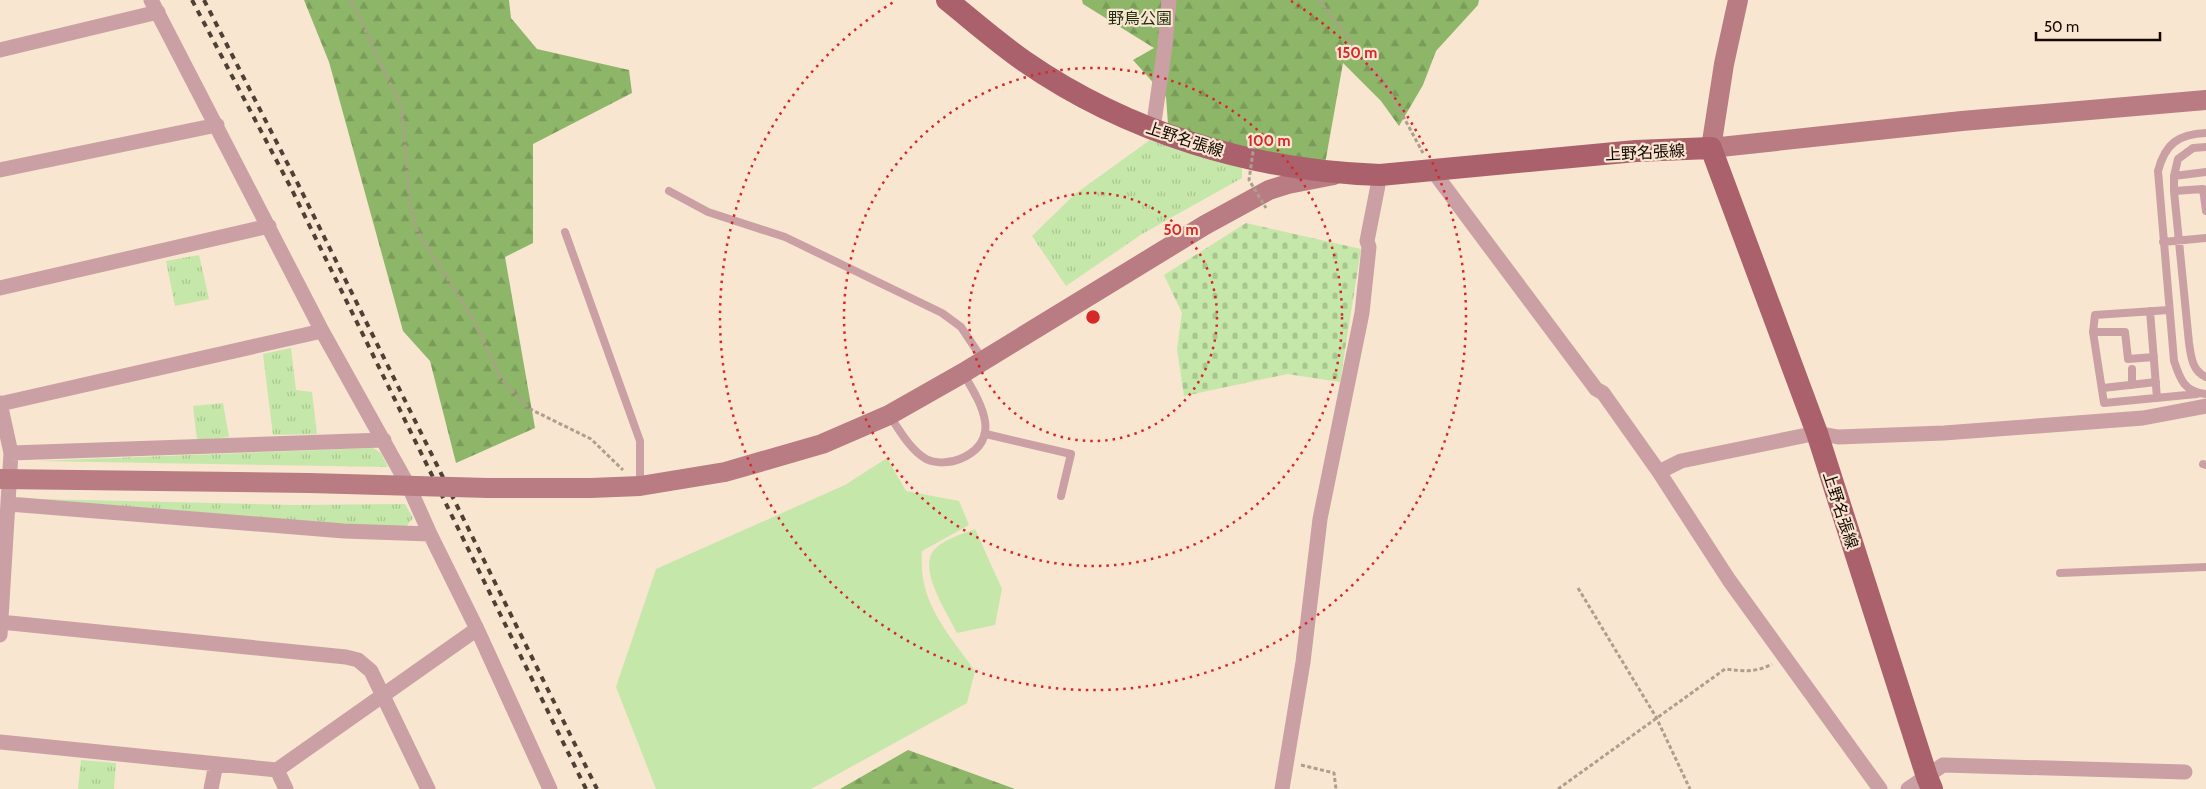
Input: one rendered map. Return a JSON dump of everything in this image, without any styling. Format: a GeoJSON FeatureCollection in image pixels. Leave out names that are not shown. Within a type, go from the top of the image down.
{"type":"FeatureCollection","features":[{"type":"Feature","properties":{"kind":"main road","name":"上野名張線"},"geometry":{"type":"LineString","coordinates":[[946,0],[1023,60],[1050,78],[1120,116],[1153,129],[1244,157],[1284,166],[1344,174],[1380,175],[1636,151],[1711,148],[1816,432],[1930,783]]}},
{"type":"Feature","properties":{"kind":"street"},"geometry":{"type":"LineString","coordinates":[[1153,129],[1165,46],[1169,0]]}},
{"type":"Feature","properties":{"kind":"street"},"geometry":{"type":"LineString","coordinates":[[1738,0],[1724,64],[1711,148],[1962,121],[2206,100]]}},
{"type":"Feature","properties":{"kind":"street"},"geometry":{"type":"LineString","coordinates":[[0,50],[154,6],[322,331],[409,487],[477,629],[550,789]]}},
{"type":"Feature","properties":{"kind":"street"},"geometry":{"type":"LineString","coordinates":[[0,170],[217,125]]}},
{"type":"Feature","properties":{"kind":"street"},"geometry":{"type":"LineString","coordinates":[[1434,171],[1596,389],[1603,393],[1659,472],[1729,580],[1880,789]]}},
{"type":"Feature","properties":{"kind":"street"},"geometry":{"type":"LineString","coordinates":[[6,479],[309,483],[488,488],[590,488],[640,486],[725,472],[822,444],[888,415],[963,373],[1204,225],[1269,190],[1288,184],[1344,174]]}},
{"type":"Feature","properties":{"kind":"street"},"geometry":{"type":"LineString","coordinates":[[1282,789],[1288,762],[1303,662],[1320,519],[1362,314],[1369,247],[1367,241],[1380,175]]}},
{"type":"Feature","properties":{"kind":"street"},"geometry":{"type":"LineString","coordinates":[[0,288],[269,226]]}},
{"type":"Feature","properties":{"kind":"street"},"geometry":{"type":"LineString","coordinates":[[322,331],[0,404],[11,453],[6,479],[9,504],[0,626],[346,657],[364,664],[371,672],[428,789]]}},
{"type":"Feature","properties":{"kind":"street"},"geometry":{"type":"LineString","coordinates":[[1659,472],[1681,461],[1816,432],[1838,437],[1944,434],[2143,418],[2205,398]]}},
{"type":"Feature","properties":{"kind":"street"},"geometry":{"type":"LineString","coordinates":[[11,453],[384,440]]}},
{"type":"Feature","properties":{"kind":"street"},"geometry":{"type":"LineString","coordinates":[[9,504],[344,531],[430,534]]}},
{"type":"Feature","properties":{"kind":"street"},"geometry":{"type":"LineString","coordinates":[[0,742],[278,770],[477,629]]}},
{"type":"Feature","properties":{"kind":"street"},"geometry":{"type":"LineString","coordinates":[[211,789],[216,764]]}},
{"type":"Feature","properties":{"kind":"street"},"geometry":{"type":"LineString","coordinates":[[1908,789],[1930,783],[1943,764],[2185,772]]}},
{"type":"Feature","properties":{"kind":"street"},"geometry":{"type":"LineString","coordinates":[[278,770],[286,789]]}},
{"type":"Feature","properties":{"kind":"lane"},"geometry":{"type":"LineString","coordinates":[[2205,398],[2188,390],[2180,380],[2174,361],[2158,171],[2162,156],[2173,142],[2194,133],[2206,133]]}},
{"type":"Feature","properties":{"kind":"lane"},"geometry":{"type":"LineString","coordinates":[[2206,147],[2193,148],[2185,152],[2178,159],[2174,176],[2192,362],[2199,374],[2206,377]]}},
{"type":"Feature","properties":{"kind":"lane"},"geometry":{"type":"LineString","coordinates":[[2174,176],[2206,172]]}},
{"type":"Feature","properties":{"kind":"lane"},"geometry":{"type":"LineString","coordinates":[[2174,191],[2203,189],[2206,211]]}},
{"type":"Feature","properties":{"kind":"lane"},"geometry":{"type":"LineString","coordinates":[[669,191],[708,212],[785,237],[942,313],[961,327],[983,360]]}},
{"type":"Feature","properties":{"kind":"lane"},"geometry":{"type":"LineString","coordinates":[[566,232],[640,441],[640,486]]}},
{"type":"Feature","properties":{"kind":"lane"},"geometry":{"type":"LineString","coordinates":[[2163,242],[2206,238]]}},
{"type":"Feature","properties":{"kind":"lane"},"geometry":{"type":"LineString","coordinates":[[2169,310],[2095,315],[2093,332],[2104,403],[2157,398],[2205,398]]}},
{"type":"Feature","properties":{"kind":"lane"},"geometry":{"type":"LineString","coordinates":[[2150,311],[2157,398]]}},
{"type":"Feature","properties":{"kind":"lane"},"geometry":{"type":"LineString","coordinates":[[2093,332],[2125,332],[2128,359],[2154,357]]}},
{"type":"Feature","properties":{"kind":"lane"},"geometry":{"type":"LineString","coordinates":[[2132,369],[2132,385]]}},
{"type":"Feature","properties":{"kind":"lane"},"geometry":{"type":"LineString","coordinates":[[888,415],[919,453],[934,461],[957,460],[970,455],[986,434],[984,412],[963,373]]}},
{"type":"Feature","properties":{"kind":"lane"},"geometry":{"type":"LineString","coordinates":[[2102,388],[2156,382]]}},
{"type":"Feature","properties":{"kind":"lane"},"geometry":{"type":"LineString","coordinates":[[986,434],[1071,454],[1061,496]]}},
{"type":"Feature","properties":{"kind":"lane"},"geometry":{"type":"LineString","coordinates":[[2060,573],[2206,567]]}},
{"type":"Feature","properties":{"kind":"path"},"geometry":{"type":"LineString","coordinates":[[351,0],[402,109],[410,207],[418,232],[474,321],[502,380],[530,409],[591,439],[640,486]]}},
{"type":"Feature","properties":{"kind":"path"},"geometry":{"type":"LineString","coordinates":[[1319,0],[1390,92],[1434,171]]}},
{"type":"Feature","properties":{"kind":"path"},"geometry":{"type":"LineString","coordinates":[[1254,145],[1249,180],[1266,208]]}},
{"type":"Feature","properties":{"kind":"path"},"geometry":{"type":"LineString","coordinates":[[1578,588],[1656,718],[1690,789]]}},
{"type":"Feature","properties":{"kind":"path"},"geometry":{"type":"LineString","coordinates":[[1559,789],[1725,669],[1748,672],[1762,670],[1784,656]]}},
{"type":"Feature","properties":{"kind":"path"},"geometry":{"type":"LineString","coordinates":[[1288,762],[1334,773],[1336,789]]}},
{"type":"Feature","properties":{"kind":"green space"},"geometry":{"type":"Polygon","coordinates":[[[304,0],[509,0],[511,18],[537,49],[629,70],[632,93],[533,144],[533,243],[505,257],[535,428],[456,463],[430,361],[403,331],[329,62],[304,0]]]}},
{"type":"Feature","properties":{"kind":"green space","name":"野鳥公園"},"geometry":{"type":"Polygon","coordinates":[[[1082,0],[1479,0],[1478,5],[1436,51],[1423,85],[1399,126],[1381,101],[1343,63],[1325,164],[1192,136],[1168,124],[1166,97],[1133,60],[1154,48],[1083,4],[1082,0]]]}},
{"type":"Feature","properties":{"kind":"green space"},"geometry":{"type":"Polygon","coordinates":[[[1150,140],[1242,167],[1242,178],[1142,234],[1066,286],[1032,236],[1075,194],[1150,140]]]}},
{"type":"Feature","properties":{"kind":"green space"},"geometry":{"type":"Polygon","coordinates":[[[1246,223],[1361,249],[1340,382],[1287,374],[1184,396],[1177,349],[1182,313],[1164,275],[1246,223]]]}},
{"type":"Feature","properties":{"kind":"green space"},"geometry":{"type":"Polygon","coordinates":[[[199,255],[209,299],[175,306],[166,261],[199,255]]]}},
{"type":"Feature","properties":{"kind":"green space"},"geometry":{"type":"Polygon","coordinates":[[[291,348],[296,390],[312,392],[317,434],[273,435],[263,354],[291,348]]]}},
{"type":"Feature","properties":{"kind":"green space"},"geometry":{"type":"Polygon","coordinates":[[[223,403],[229,437],[197,440],[193,406],[223,403]]]}},
{"type":"Feature","properties":{"kind":"green space"},"geometry":{"type":"Polygon","coordinates":[[[373,448],[381,453],[388,467],[37,461],[373,448]]]}},
{"type":"Feature","properties":{"kind":"green space"},"geometry":{"type":"Polygon","coordinates":[[[887,458],[906,491],[959,501],[969,525],[922,551],[922,569],[925,586],[936,616],[975,671],[967,703],[811,789],[656,789],[616,687],[656,569],[845,485],[887,458]]]}},
{"type":"Feature","properties":{"kind":"green space"},"geometry":{"type":"Polygon","coordinates":[[[39,499],[294,505],[405,504],[413,518],[406,527],[328,523],[39,499]]]}},
{"type":"Feature","properties":{"kind":"green space"},"geometry":{"type":"Polygon","coordinates":[[[975,529],[1002,589],[995,625],[957,633],[935,590],[929,566],[931,556],[936,548],[954,537],[975,529]]]}},
{"type":"Feature","properties":{"kind":"green space"},"geometry":{"type":"Polygon","coordinates":[[[908,750],[1015,789],[840,789],[908,750]]]}},
{"type":"Feature","properties":{"kind":"green space"},"geometry":{"type":"Polygon","coordinates":[[[81,760],[116,763],[114,789],[78,789],[81,760]]]}},
{"type":"Feature","properties":{"kind":"railway"},"geometry":{"type":"LineString","coordinates":[[192,0],[291,188],[586,789]]}},
{"type":"Feature","properties":{"kind":"railway"},"geometry":{"type":"LineString","coordinates":[[204,0],[299,186],[597,789]]}}]}
